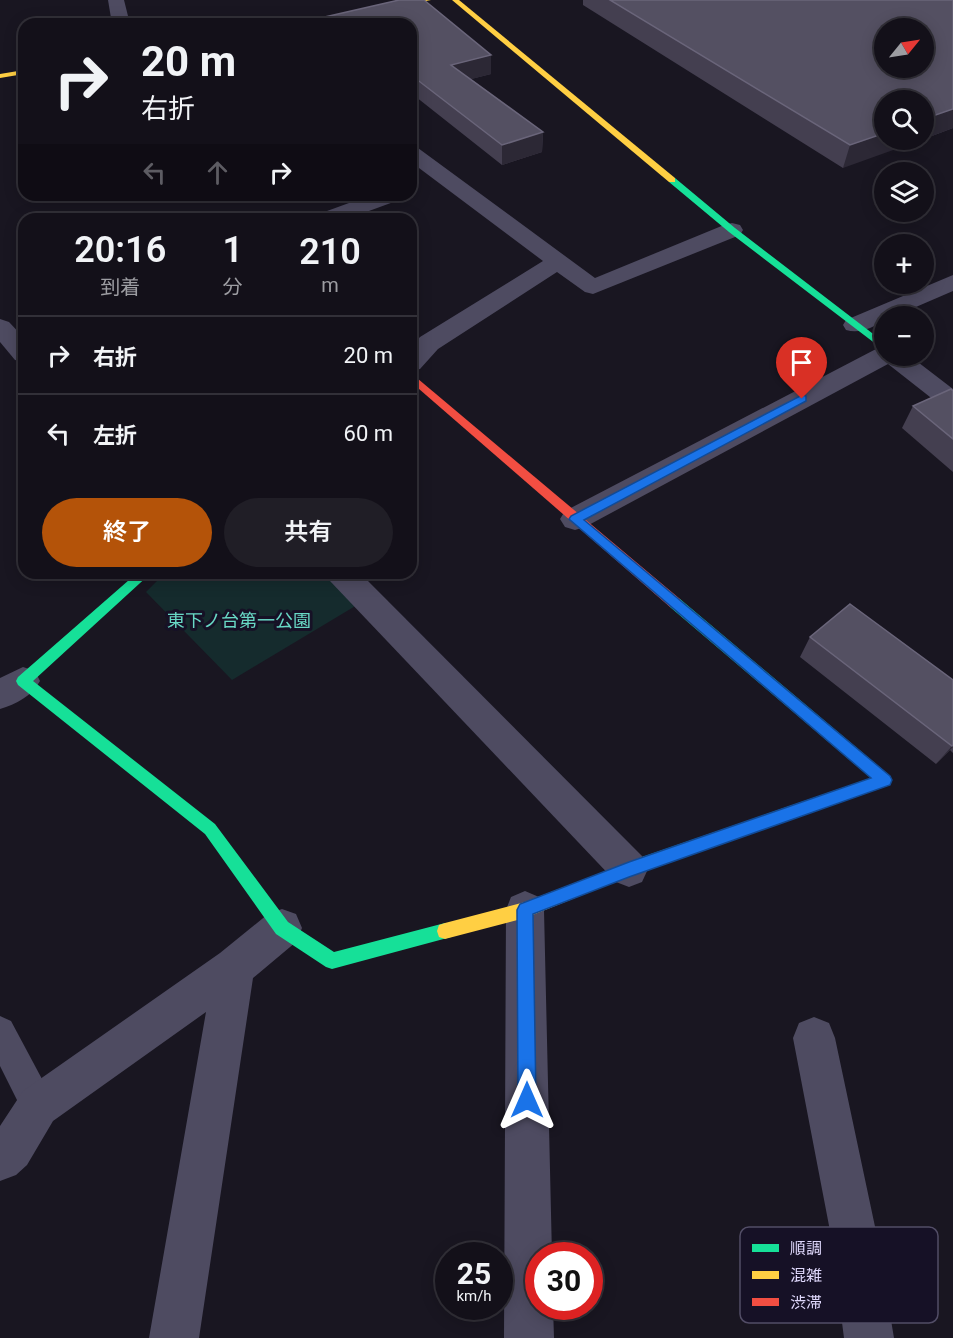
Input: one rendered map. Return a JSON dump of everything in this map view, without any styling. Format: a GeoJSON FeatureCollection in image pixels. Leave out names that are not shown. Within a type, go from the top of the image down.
{"type":"FeatureCollection","features":[{"type":"Feature","properties":{"kind":"street"},"geometry":{"type":"LineString","coordinates":[[116,0],[120,18]]}},
{"type":"Feature","properties":{"kind":"street"},"geometry":{"type":"LineString","coordinates":[[332,18],[428,0]]}},
{"type":"Feature","properties":{"kind":"street"},"geometry":{"type":"LineString","coordinates":[[456,0],[732,230],[784,277],[830,314],[855,325],[874,340]]}},
{"type":"Feature","properties":{"kind":"street"},"geometry":{"type":"LineString","coordinates":[[0,76],[18,73]]}},
{"type":"Feature","properties":{"kind":"street"},"geometry":{"type":"LineString","coordinates":[[417,160],[432,179],[558,261],[593,287],[732,230]]}},
{"type":"Feature","properties":{"kind":"street"},"geometry":{"type":"LineString","coordinates":[[343,213],[375,201]]}},
{"type":"Feature","properties":{"kind":"street"},"geometry":{"type":"LineString","coordinates":[[417,357],[429,344],[558,261]]}},
{"type":"Feature","properties":{"kind":"street"},"geometry":{"type":"LineString","coordinates":[[855,325],[953,282]]}},
{"type":"Feature","properties":{"kind":"street"},"geometry":{"type":"LineString","coordinates":[[0,327],[18,347]]}},
{"type":"Feature","properties":{"kind":"street"},"geometry":{"type":"LineString","coordinates":[[575,519],[874,361]]}},
{"type":"Feature","properties":{"kind":"street"},"geometry":{"type":"LineString","coordinates":[[907,366],[953,402]]}},
{"type":"Feature","properties":{"kind":"street"},"geometry":{"type":"LineString","coordinates":[[138,579],[11,688],[210,829],[282,928],[332,961],[525,910],[629,869],[884,780],[575,519],[417,381]]}},
{"type":"Feature","properties":{"kind":"street"},"geometry":{"type":"LineString","coordinates":[[347,579],[629,869]]}},
{"type":"Feature","properties":{"kind":"street"},"geometry":{"type":"LineString","coordinates":[[525,910],[529,1338]]}},
{"type":"Feature","properties":{"kind":"street"},"geometry":{"type":"LineString","coordinates":[[4,1164],[38,1106],[234,967],[282,928]]}},
{"type":"Feature","properties":{"kind":"street"},"geometry":{"type":"LineString","coordinates":[[174,1338],[234,967]]}},
{"type":"Feature","properties":{"kind":"street"},"geometry":{"type":"LineString","coordinates":[[814,1038],[852,1227]]}},
{"type":"Feature","properties":{"kind":"street"},"geometry":{"type":"LineString","coordinates":[[867,1323],[869,1338]]}},
{"type":"Feature","properties":{"kind":"lane"},"geometry":{"type":"LineString","coordinates":[[0,1032],[38,1106]]}},
{"type":"Feature","properties":{"kind":"green space","name":"東下ノ台第一公園"},"geometry":{"type":"Polygon","coordinates":[[[159,579],[333,579],[357,605],[232,680],[146,592],[159,579]]]}},
{"type":"Feature","properties":{"kind":"building"},"geometry":{"type":"Polygon","coordinates":[[[399,0],[424,0],[491,55],[451,65],[543,132],[502,145],[417,80],[417,18],[325,17],[399,0]]]}},
{"type":"Feature","properties":{"kind":"building"},"geometry":{"type":"Polygon","coordinates":[[[610,0],[953,0],[953,109],[934,116],[934,90],[874,90],[874,137],[850,145],[610,0]]]}},
{"type":"Feature","properties":{"kind":"building"},"geometry":{"type":"Polygon","coordinates":[[[951,389],[953,391],[953,439],[913,406],[951,389]]]}},
{"type":"Feature","properties":{"kind":"building"},"geometry":{"type":"Polygon","coordinates":[[[850,604],[953,680],[952,746],[810,637],[850,604]]]}},
{"type":"Feature","properties":{"kind":"traffic: fast"},"geometry":{"type":"LineString","coordinates":[[672,180],[732,230],[874,340]]}},
{"type":"Feature","properties":{"kind":"traffic: fast"},"geometry":{"type":"LineString","coordinates":[[138,579],[23,681],[210,829],[282,928],[332,961],[445,931]]}},
{"type":"Feature","properties":{"kind":"traffic: fast"},"geometry":{"type":"LineString","coordinates":[[645,863],[884,780],[675,603]]}},
{"type":"Feature","properties":{"kind":"traffic: slow"},"geometry":{"type":"LineString","coordinates":[[332,18],[428,0]]}},
{"type":"Feature","properties":{"kind":"traffic: slow"},"geometry":{"type":"LineString","coordinates":[[455,0],[672,180]]}},
{"type":"Feature","properties":{"kind":"traffic: slow"},"geometry":{"type":"LineString","coordinates":[[0,76],[18,73]]}},
{"type":"Feature","properties":{"kind":"traffic: slow"},"geometry":{"type":"LineString","coordinates":[[445,931],[525,910],[645,863]]}},
{"type":"Feature","properties":{"kind":"traffic: jam"},"geometry":{"type":"LineString","coordinates":[[417,381],[675,603]]}},
{"type":"Feature","properties":{"kind":"route"},"geometry":{"type":"LineString","coordinates":[[527,1100],[525,910],[629,869],[884,780],[575,519],[802,399]]}}]}
